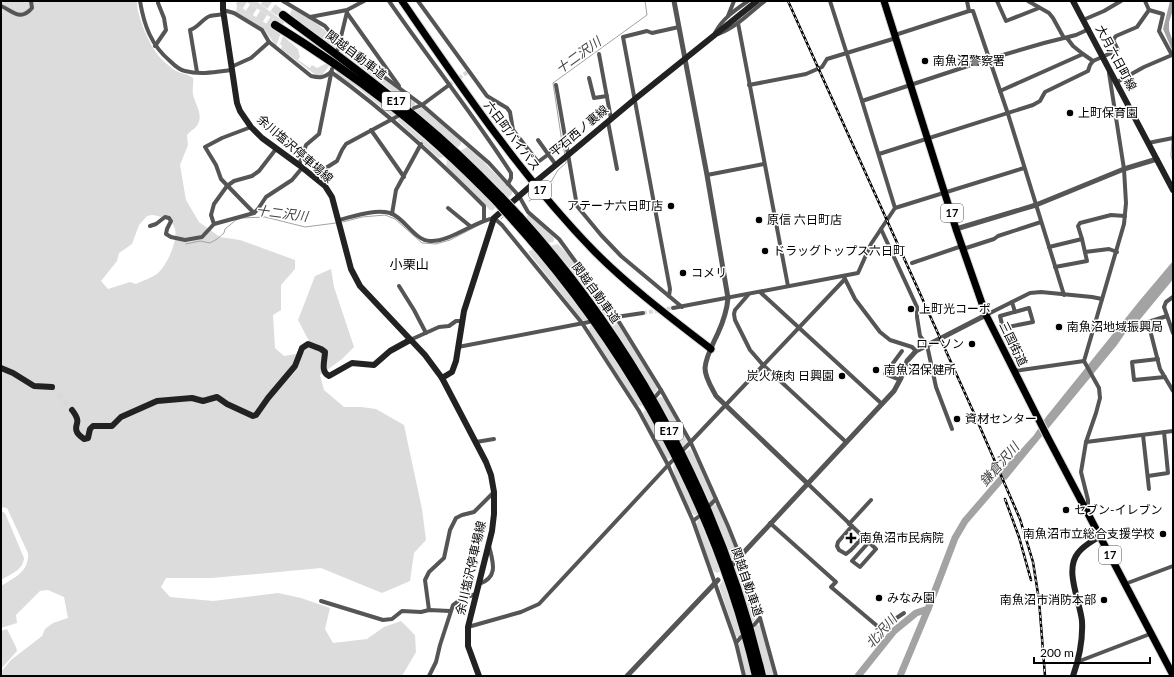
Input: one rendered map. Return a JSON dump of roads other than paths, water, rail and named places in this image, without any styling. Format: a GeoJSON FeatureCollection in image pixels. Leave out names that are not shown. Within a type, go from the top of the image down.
{"type":"FeatureCollection","features":[{"type":"Feature","properties":{"kind":"highway","name":"六日町バイパス"},"geometry":{"type":"LineString","coordinates":[[402,1],[462,87],[534,183],[590,246],[610,266],[646,298],[711,349]]}},
{"type":"Feature","properties":{"kind":"highway","name":"三国街道"},"geometry":{"type":"LineString","coordinates":[[884,1],[956,229],[986,315],[1047,436],[1089,514],[1150,634],[1173,675]]}},
{"type":"Feature","properties":{"kind":"highway","name":"関越自動車道"},"geometry":{"type":"LineString","coordinates":[[283,15],[366,77],[418,119],[465,161],[568,275],[610,332],[642,382],[674,440],[702,498],[728,562],[746,618],[762,676]]}},
{"type":"Feature","properties":{"kind":"highway","name":"関越自動車道"},"geometry":{"type":"LineString","coordinates":[[275,25],[321,54],[388,103],[439,145],[499,200]]}},
{"type":"Feature","properties":{"kind":"highway","name":"関越自動車道"},"geometry":{"type":"LineString","coordinates":[[516,218],[568,285],[604,335],[637,385],[669,443],[696,500],[722,564],[744,632],[756,676]]}},
{"type":"Feature","properties":{"kind":"main road","name":"余川塩沢停車場線"},"geometry":{"type":"LineString","coordinates":[[223,1],[223,12],[231,68],[240,112],[251,127],[262,138],[301,166],[325,186],[332,198],[339,220],[350,269],[360,286],[425,355],[442,378],[486,462],[491,476],[494,492],[494,514],[489,544],[468,627],[468,646],[479,676]]}},
{"type":"Feature","properties":{"kind":"main road","name":"平石西ノ裏線"},"geometry":{"type":"LineString","coordinates":[[494,218],[609,120],[757,1]]}},
{"type":"Feature","properties":{"kind":"main road","name":"大月六日町線"},"geometry":{"type":"LineString","coordinates":[[1073,1],[1173,190]]}},
{"type":"Feature","properties":{"kind":"main road"},"geometry":{"type":"LineString","coordinates":[[442,378],[452,372],[456,361],[462,321],[494,218]]}},
{"type":"Feature","properties":{"kind":"main road"},"geometry":{"type":"LineString","coordinates":[[72,410],[77,417],[77,433],[84,439],[88,438],[92,426],[112,426],[121,417],[157,401],[192,398],[204,401],[217,397],[227,404],[253,416],[256,415],[295,366],[302,348],[308,344],[325,352],[323,371],[329,376],[352,363],[374,365],[390,351],[410,340]]}},
{"type":"Feature","properties":{"kind":"main road"},"geometry":{"type":"LineString","coordinates":[[1,368],[34,386],[52,387]]}},
{"type":"Feature","properties":{"kind":"main road"},"geometry":{"type":"LineString","coordinates":[[1073,676],[1080,648],[1082,623],[1073,578],[1073,564],[1082,548],[1100,536]]}},
{"type":"Feature","properties":{"kind":"street"},"geometry":{"type":"LineString","coordinates":[[1,6],[9,12],[17,15],[24,14],[29,12],[32,8],[31,1]]}},
{"type":"Feature","properties":{"kind":"street"},"geometry":{"type":"LineString","coordinates":[[140,1],[145,23],[155,46],[162,55],[184,71],[206,73],[231,68],[251,58],[269,42]]}},
{"type":"Feature","properties":{"kind":"street"},"geometry":{"type":"LineString","coordinates":[[155,46],[166,30],[164,18],[158,1]]}},
{"type":"Feature","properties":{"kind":"street"},"geometry":{"type":"LineString","coordinates":[[283,1],[325,26],[340,44],[422,104],[489,163],[518,196],[528,212],[559,239],[616,317],[661,390],[691,443],[740,556]]}},
{"type":"Feature","properties":{"kind":"street"},"geometry":{"type":"LineString","coordinates":[[310,17],[347,12],[364,1]]}},
{"type":"Feature","properties":{"kind":"street"},"geometry":{"type":"LineString","coordinates":[[389,1],[484,131],[511,173],[511,178],[508,184]]}},
{"type":"Feature","properties":{"kind":"street"},"geometry":{"type":"LineString","coordinates":[[418,1],[486,96],[507,108],[510,112],[513,130],[538,162],[565,142]]}},
{"type":"Feature","properties":{"kind":"street"},"geometry":{"type":"LineString","coordinates":[[674,1],[707,175],[728,298],[727,310],[711,349],[705,369],[709,383],[716,396],[725,406],[807,483],[850,525],[869,542],[876,549],[860,567],[852,561],[869,542]]}},
{"type":"Feature","properties":{"kind":"street"},"geometry":{"type":"LineString","coordinates":[[728,16],[734,1]]}},
{"type":"Feature","properties":{"kind":"street"},"geometry":{"type":"LineString","coordinates":[[714,35],[719,25],[728,16],[748,1]]}},
{"type":"Feature","properties":{"kind":"street"},"geometry":{"type":"LineString","coordinates":[[714,35],[726,31],[765,1]]}},
{"type":"Feature","properties":{"kind":"street"},"geometry":{"type":"LineString","coordinates":[[830,1],[895,208]]}},
{"type":"Feature","properties":{"kind":"street"},"geometry":{"type":"LineString","coordinates":[[968,1],[969,11]]}},
{"type":"Feature","properties":{"kind":"street"},"geometry":{"type":"LineString","coordinates":[[996,1],[1006,21],[1039,8]]}},
{"type":"Feature","properties":{"kind":"street"},"geometry":{"type":"LineString","coordinates":[[1028,1],[1049,13],[1073,46],[1093,61]]}},
{"type":"Feature","properties":{"kind":"street"},"geometry":{"type":"LineString","coordinates":[[1084,20],[1121,1]]}},
{"type":"Feature","properties":{"kind":"street"},"geometry":{"type":"LineString","coordinates":[[1145,1],[1149,10]]}},
{"type":"Feature","properties":{"kind":"street"},"geometry":{"type":"LineString","coordinates":[[879,154],[1033,105],[1040,101],[1044,92],[1088,72],[1093,61],[1118,50],[1113,40],[1116,36],[1136,26],[1149,10]]}},
{"type":"Feature","properties":{"kind":"street"},"geometry":{"type":"LineString","coordinates":[[1117,82],[1144,67],[1172,55],[1158,31],[1163,14],[1149,10]]}},
{"type":"Feature","properties":{"kind":"street"},"geometry":{"type":"LineString","coordinates":[[749,85],[806,74],[822,66],[827,59],[969,11],[973,11],[1008,114],[1064,295]]}},
{"type":"Feature","properties":{"kind":"street"},"geometry":{"type":"LineString","coordinates":[[197,72],[190,30],[196,28],[210,16],[223,12],[234,13],[262,30],[269,42],[311,76],[318,78],[326,77],[332,71]]}},
{"type":"Feature","properties":{"kind":"street"},"geometry":{"type":"LineString","coordinates":[[338,49],[347,12]]}},
{"type":"Feature","properties":{"kind":"street"},"geometry":{"type":"LineString","coordinates":[[347,12],[402,89]]}},
{"type":"Feature","properties":{"kind":"street"},"geometry":{"type":"LineString","coordinates":[[738,23],[788,286]]}},
{"type":"Feature","properties":{"kind":"street"},"geometry":{"type":"LineString","coordinates":[[669,296],[670,290],[623,36],[647,31],[652,33],[679,27]]}},
{"type":"Feature","properties":{"kind":"street"},"geometry":{"type":"LineString","coordinates":[[862,100],[989,60],[1066,38],[1089,29]]}},
{"type":"Feature","properties":{"kind":"street"},"geometry":{"type":"LineString","coordinates":[[599,54],[607,96],[609,120],[617,169]]}},
{"type":"Feature","properties":{"kind":"street"},"geometry":{"type":"LineString","coordinates":[[1000,91],[1083,54]]}},
{"type":"Feature","properties":{"kind":"street"},"geometry":{"type":"LineString","coordinates":[[1089,514],[1088,500],[1081,472],[1086,442],[1100,398],[1099,388],[1084,361],[1117,252],[1124,224],[1126,204],[1124,169],[1107,64]]}},
{"type":"Feature","properties":{"kind":"street"},"geometry":{"type":"LineString","coordinates":[[332,71],[421,144],[484,206],[484,220]]}},
{"type":"Feature","properties":{"kind":"street"},"geometry":{"type":"LineString","coordinates":[[150,226],[156,224],[164,217],[169,218],[171,221],[166,234],[171,237],[185,240],[202,237],[214,224],[254,213],[266,197],[292,180],[301,166],[306,145],[320,134],[332,71]]}},
{"type":"Feature","properties":{"kind":"street"},"geometry":{"type":"LineString","coordinates":[[589,78],[594,98],[607,96]]}},
{"type":"Feature","properties":{"kind":"street"},"geometry":{"type":"LineString","coordinates":[[414,108],[449,85]]}},
{"type":"Feature","properties":{"kind":"street"},"geometry":{"type":"LineString","coordinates":[[556,85],[577,206],[600,235],[621,256],[682,307]]}},
{"type":"Feature","properties":{"kind":"street"},"geometry":{"type":"LineString","coordinates":[[313,176],[337,161],[346,144],[398,116]]}},
{"type":"Feature","properties":{"kind":"street"},"geometry":{"type":"LineString","coordinates":[[251,127],[205,146],[216,165],[221,179],[254,213]]}},
{"type":"Feature","properties":{"kind":"street"},"geometry":{"type":"LineString","coordinates":[[371,130],[404,177]]}},
{"type":"Feature","properties":{"kind":"street"},"geometry":{"type":"LineString","coordinates":[[1148,143],[1173,138]]}},
{"type":"Feature","properties":{"kind":"street"},"geometry":{"type":"LineString","coordinates":[[538,140],[556,165]]}},
{"type":"Feature","properties":{"kind":"street"},"geometry":{"type":"LineString","coordinates":[[392,214],[396,190],[421,144]]}},
{"type":"Feature","properties":{"kind":"street"},"geometry":{"type":"LineString","coordinates":[[214,224],[211,216],[214,204],[227,186],[234,181],[252,176],[259,172],[276,149]]}},
{"type":"Feature","properties":{"kind":"street"},"geometry":{"type":"LineString","coordinates":[[956,229],[1036,205],[1124,169],[1156,159]]}},
{"type":"Feature","properties":{"kind":"street"},"geometry":{"type":"LineString","coordinates":[[707,175],[764,164]]}},
{"type":"Feature","properties":{"kind":"street"},"geometry":{"type":"LineString","coordinates":[[673,308],[844,277],[858,273],[871,244],[895,208],[1024,168]]}},
{"type":"Feature","properties":{"kind":"street"},"geometry":{"type":"LineString","coordinates":[[448,208],[470,226]]}},
{"type":"Feature","properties":{"kind":"street"},"geometry":{"type":"LineString","coordinates":[[339,220],[368,213],[392,214],[422,239],[430,241],[445,239],[484,220],[494,218],[502,225],[523,249],[582,324],[639,411],[668,465],[693,521],[717,582],[736,643],[744,676]]}},
{"type":"Feature","properties":{"kind":"street"},"geometry":{"type":"LineString","coordinates":[[1055,267],[1087,261],[1078,226],[1080,223],[1111,215],[1125,216]]}},
{"type":"Feature","properties":{"kind":"street"},"geometry":{"type":"LineString","coordinates":[[912,263],[994,239],[998,236],[1041,222]]}},
{"type":"Feature","properties":{"kind":"street"},"geometry":{"type":"LineString","coordinates":[[881,229],[917,307],[920,336],[927,345],[936,387],[952,429]]}},
{"type":"Feature","properties":{"kind":"street"},"geometry":{"type":"LineString","coordinates":[[1049,246],[1082,239]]}},
{"type":"Feature","properties":{"kind":"street"},"geometry":{"type":"LineString","coordinates":[[1085,252],[1109,249],[1117,252]]}},
{"type":"Feature","properties":{"kind":"street"},"geometry":{"type":"LineString","coordinates":[[684,449],[844,277]]}},
{"type":"Feature","properties":{"kind":"street"},"geometry":{"type":"LineString","coordinates":[[844,277],[855,299],[880,332],[890,340],[912,348],[916,351]]}},
{"type":"Feature","properties":{"kind":"street"},"geometry":{"type":"LineString","coordinates":[[399,286],[426,333]]}},
{"type":"Feature","properties":{"kind":"street"},"geometry":{"type":"LineString","coordinates":[[760,292],[882,404]]}},
{"type":"Feature","properties":{"kind":"street"},"geometry":{"type":"LineString","coordinates":[[733,564],[894,391],[907,361],[916,351],[1030,293],[1041,292],[1102,299]]}},
{"type":"Feature","properties":{"kind":"street"},"geometry":{"type":"LineString","coordinates":[[748,294],[734,310],[734,314],[735,320],[750,350],[846,442]]}},
{"type":"Feature","properties":{"kind":"street"},"geometry":{"type":"LineString","coordinates":[[1173,297],[1166,302],[1164,307],[1173,333]]}},
{"type":"Feature","properties":{"kind":"street"},"geometry":{"type":"LineString","coordinates":[[1012,302],[1015,312]]}},
{"type":"Feature","properties":{"kind":"street"},"geometry":{"type":"LineString","coordinates":[[1029,308],[1033,322],[1003,328],[1000,316],[1015,312],[1029,308]]}},
{"type":"Feature","properties":{"kind":"street"},"geometry":{"type":"LineString","coordinates":[[616,317],[643,313]]}},
{"type":"Feature","properties":{"kind":"street"},"geometry":{"type":"LineString","coordinates":[[1167,316],[1148,322],[1160,369],[1173,391]]}},
{"type":"Feature","properties":{"kind":"street"},"geometry":{"type":"LineString","coordinates":[[410,340],[444,326],[449,326],[456,321],[462,321]]}},
{"type":"Feature","properties":{"kind":"street"},"geometry":{"type":"LineString","coordinates":[[458,347],[589,322]]}},
{"type":"Feature","properties":{"kind":"street"},"geometry":{"type":"LineString","coordinates":[[900,380],[885,374],[902,351]]}},
{"type":"Feature","properties":{"kind":"street"},"geometry":{"type":"LineString","coordinates":[[1158,359],[1132,362],[1134,380],[1165,377]]}},
{"type":"Feature","properties":{"kind":"street"},"geometry":{"type":"LineString","coordinates":[[1014,372],[1084,361]]}},
{"type":"Feature","properties":{"kind":"street"},"geometry":{"type":"LineString","coordinates":[[656,396],[661,390]]}},
{"type":"Feature","properties":{"kind":"street"},"geometry":{"type":"LineString","coordinates":[[639,411],[644,407]]}},
{"type":"Feature","properties":{"kind":"street"},"geometry":{"type":"LineString","coordinates":[[1086,442],[1173,430]]}},
{"type":"Feature","properties":{"kind":"street"},"geometry":{"type":"LineString","coordinates":[[1148,476],[1168,473],[1164,432]]}},
{"type":"Feature","properties":{"kind":"street"},"geometry":{"type":"LineString","coordinates":[[1143,435],[1149,489]]}},
{"type":"Feature","properties":{"kind":"street"},"geometry":{"type":"LineString","coordinates":[[476,442],[494,439]]}},
{"type":"Feature","properties":{"kind":"street"},"geometry":{"type":"LineString","coordinates":[[468,627],[521,612],[539,604],[672,461]]}},
{"type":"Feature","properties":{"kind":"street"},"geometry":{"type":"LineString","coordinates":[[429,610],[425,580],[429,572],[444,558],[450,530],[456,518],[474,512],[483,505],[494,492]]}},
{"type":"Feature","properties":{"kind":"street"},"geometry":{"type":"LineString","coordinates":[[710,505],[716,499]]}},
{"type":"Feature","properties":{"kind":"street"},"geometry":{"type":"LineString","coordinates":[[863,537],[846,554],[839,550],[837,546],[838,542],[850,525],[871,500]]}},
{"type":"Feature","properties":{"kind":"street"},"geometry":{"type":"LineString","coordinates":[[693,521],[698,517]]}},
{"type":"Feature","properties":{"kind":"street"},"geometry":{"type":"LineString","coordinates":[[770,523],[836,582],[831,587],[882,630],[894,619],[904,613]]}},
{"type":"Feature","properties":{"kind":"street"},"geometry":{"type":"LineString","coordinates":[[479,584],[484,582],[492,574],[494,566],[489,544]]}},
{"type":"Feature","properties":{"kind":"street"},"geometry":{"type":"LineString","coordinates":[[1125,584],[1173,566]]}},
{"type":"Feature","properties":{"kind":"street"},"geometry":{"type":"LineString","coordinates":[[627,676],[717,582]]}},
{"type":"Feature","properties":{"kind":"street"},"geometry":{"type":"LineString","coordinates":[[429,676],[436,662],[453,605],[461,599],[476,594]]}},
{"type":"Feature","properties":{"kind":"street"},"geometry":{"type":"LineString","coordinates":[[321,601],[383,620],[392,619],[402,611],[450,611]]}},
{"type":"Feature","properties":{"kind":"street"},"geometry":{"type":"LineString","coordinates":[[754,625],[760,618],[776,676]]}},
{"type":"Feature","properties":{"kind":"street"},"geometry":{"type":"LineString","coordinates":[[1077,662],[1150,634]]}},
{"type":"Feature","properties":{"kind":"street"},"geometry":{"type":"LineString","coordinates":[[736,643],[741,637]]}},
{"type":"Feature","properties":{"kind":"waterway","name":"十二沢川"},"geometry":{"type":"LineString","coordinates":[[562,142],[553,83],[647,15],[645,1]]}},
{"type":"Feature","properties":{"kind":"waterway"},"geometry":{"type":"LineString","coordinates":[[1172,136],[1173,127]]}},
{"type":"Feature","properties":{"kind":"waterway"},"geometry":{"type":"LineString","coordinates":[[1172,139],[1171,156],[1173,162]]}},
{"type":"Feature","properties":{"kind":"waterway","name":"十二沢川"},"geometry":{"type":"LineString","coordinates":[[563,145],[565,155]]}},
{"type":"Feature","properties":{"kind":"waterway","name":"十二沢川"},"geometry":{"type":"LineString","coordinates":[[551,182],[558,170],[566,163],[566,160]]}},
{"type":"Feature","properties":{"kind":"waterway","name":"十二沢川"},"geometry":{"type":"LineString","coordinates":[[343,222],[362,217],[385,215],[395,219],[422,243],[436,244],[450,240],[483,223]]}},
{"type":"Feature","properties":{"kind":"waterway","name":"十二沢川"},"geometry":{"type":"LineString","coordinates":[[501,219],[504,216]]}},
{"type":"Feature","properties":{"kind":"waterway","name":"十二沢川"},"geometry":{"type":"LineString","coordinates":[[186,244],[200,241],[210,243],[224,233],[225,229],[236,220],[242,218],[265,217],[305,227],[336,223]]}},
{"type":"Feature","properties":{"kind":"waterway","name":"鎌倉沢川"},"geometry":{"type":"LineString","coordinates":[[1130,326],[1173,274]]}},
{"type":"Feature","properties":{"kind":"waterway","name":"鎌倉沢川"},"geometry":{"type":"LineString","coordinates":[[900,676],[928,609],[955,538],[965,521],[1009,470]]}},
{"type":"Feature","properties":{"kind":"waterway","name":"北沢川"},"geometry":{"type":"LineString","coordinates":[[858,676],[894,631],[916,613],[928,609]]}},
{"type":"Feature","properties":{"kind":"tunnel"},"geometry":{"type":"LineString","coordinates":[[238,1],[275,25]]}},
{"type":"Feature","properties":{"kind":"tunnel"},"geometry":{"type":"LineString","coordinates":[[263,1],[283,15]]}},
{"type":"Feature","properties":{"kind":"tunnel"},"geometry":{"type":"LineString","coordinates":[[449,85],[469,71]]}},
{"type":"Feature","properties":{"kind":"tunnel"},"geometry":{"type":"LineString","coordinates":[[643,313],[673,308]]}},
{"type":"Feature","properties":{"kind":"tunnel"},"geometry":{"type":"LineString","coordinates":[[601,320],[616,317]]}},
{"type":"Feature","properties":{"kind":"tunnel"},"geometry":{"type":"LineString","coordinates":[[52,387],[72,410]]}},
{"type":"Feature","properties":{"kind":"railway"},"geometry":{"type":"LineString","coordinates":[[788,1],[973,411],[1020,519],[1033,562],[1039,600],[1045,676]]}},
{"type":"Feature","properties":{"kind":"railway"},"geometry":{"type":"LineString","coordinates":[[1005,499],[1019,537],[1031,580]]}},
{"type":"Feature","properties":{"kind":"place","name":"南魚沼警察署"},"geometry":{"type":"Point","coordinates":[925,61]}},
{"type":"Feature","properties":{"kind":"place","name":"上町保育園"},"geometry":{"type":"Point","coordinates":[1070,113]}},
{"type":"Feature","properties":{"kind":"place","name":"アテーナ六日町店"},"geometry":{"type":"Point","coordinates":[671,206]}},
{"type":"Feature","properties":{"kind":"place","name":"原信 六日町店"},"geometry":{"type":"Point","coordinates":[759,220]}},
{"type":"Feature","properties":{"kind":"place","name":"ドラッグトップス六日町"},"geometry":{"type":"Point","coordinates":[765,251]}},
{"type":"Feature","properties":{"kind":"place","name":"コメリ"},"geometry":{"type":"Point","coordinates":[683,273]}},
{"type":"Feature","properties":{"kind":"place","name":"上町光コーポ"},"geometry":{"type":"Point","coordinates":[911,309]}},
{"type":"Feature","properties":{"kind":"place","name":"南魚沼地域振興局"},"geometry":{"type":"Point","coordinates":[1059,327]}},
{"type":"Feature","properties":{"kind":"place","name":"ローソン"},"geometry":{"type":"Point","coordinates":[972,344]}},
{"type":"Feature","properties":{"kind":"place","name":"南魚沼保健所"},"geometry":{"type":"Point","coordinates":[876,370]}},
{"type":"Feature","properties":{"kind":"place","name":"炭火焼肉 日興園"},"geometry":{"type":"Point","coordinates":[842,376]}},
{"type":"Feature","properties":{"kind":"place","name":"資材センター"},"geometry":{"type":"Point","coordinates":[957,419]}},
{"type":"Feature","properties":{"kind":"place","name":"セブン-イレブン"},"geometry":{"type":"Point","coordinates":[1066,510]}},
{"type":"Feature","properties":{"kind":"place","name":"南魚沼市立総合支援学校"},"geometry":{"type":"Point","coordinates":[1163,534]}},
{"type":"Feature","properties":{"kind":"place","name":"南魚沼市民病院"},"geometry":{"type":"Point","coordinates":[851,538]}},
{"type":"Feature","properties":{"kind":"place","name":"みなみ園"},"geometry":{"type":"Point","coordinates":[879,598]}},
{"type":"Feature","properties":{"kind":"place","name":"南魚沼市消防本部"},"geometry":{"type":"Point","coordinates":[1104,600]}},
{"type":"Feature","properties":{"kind":"district","name":"小栗山"},"geometry":{"type":"Point","coordinates":[409,264]}}]}
